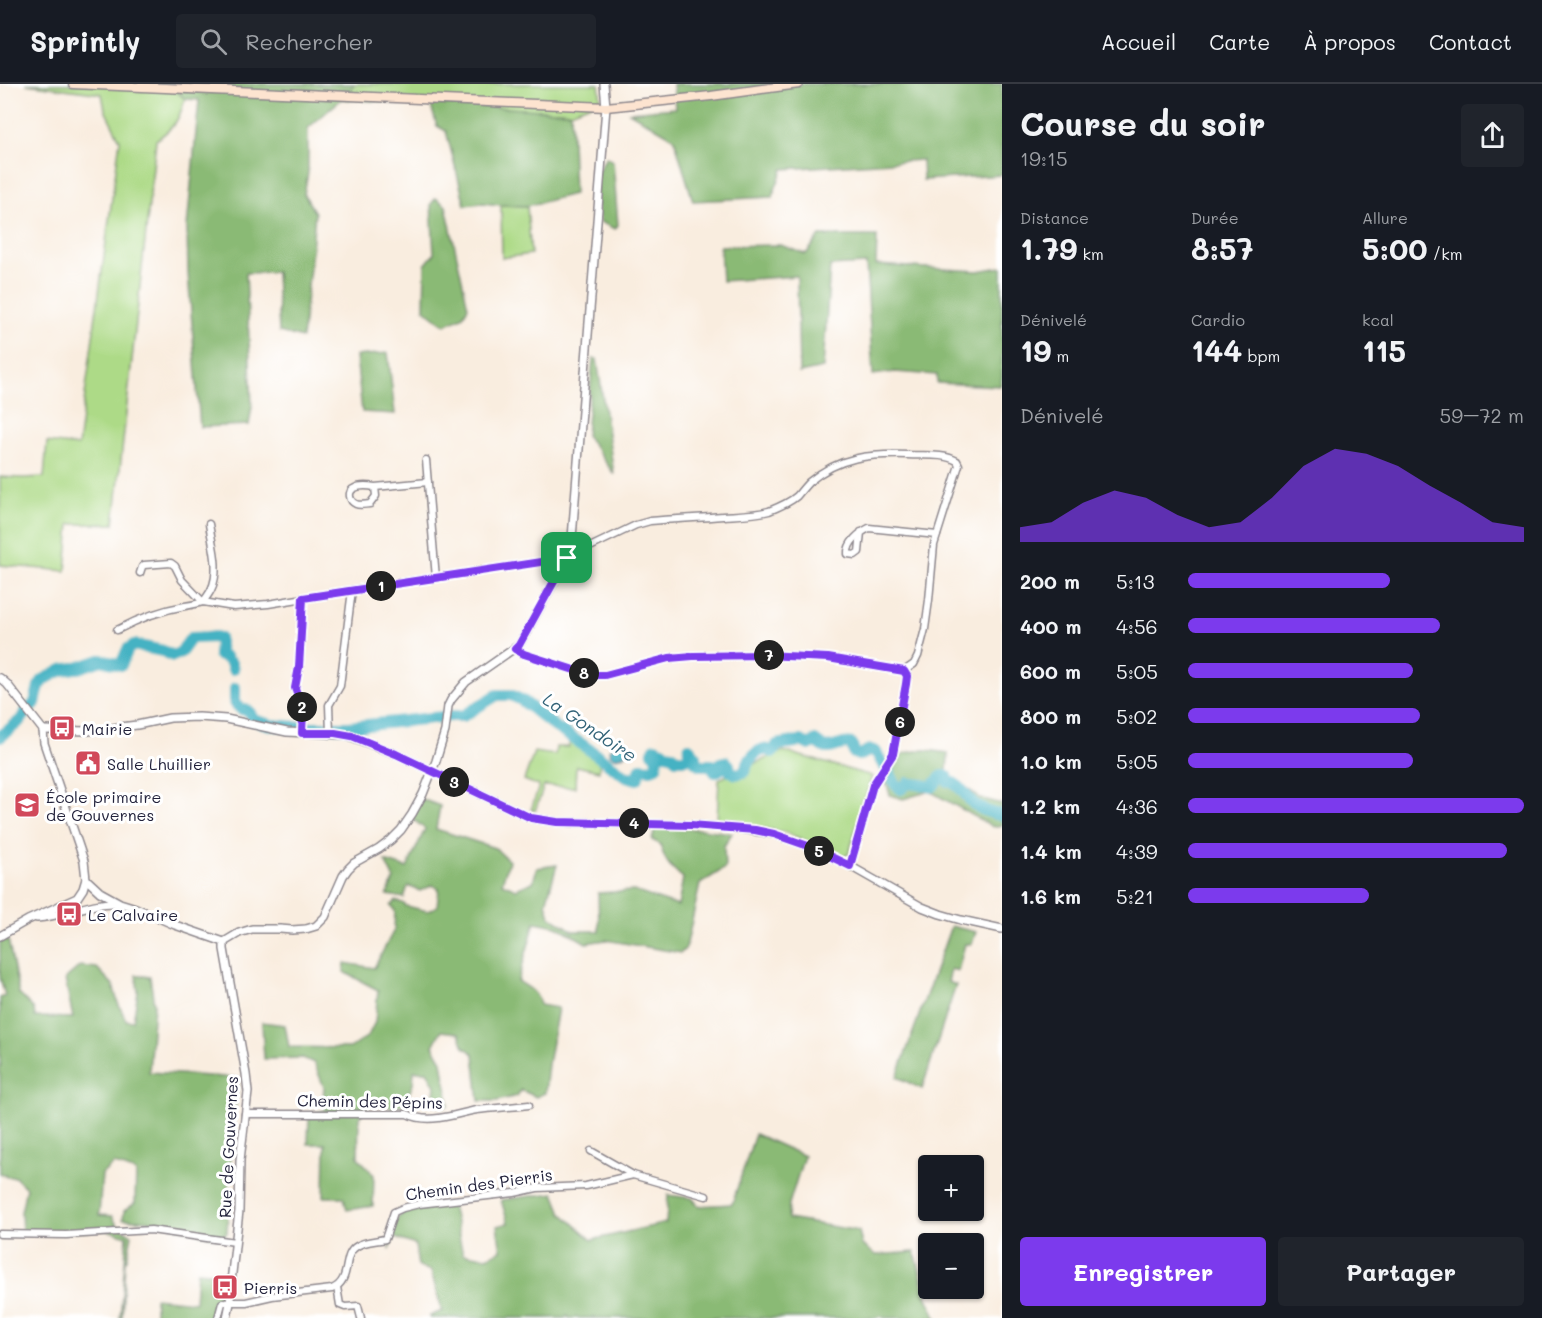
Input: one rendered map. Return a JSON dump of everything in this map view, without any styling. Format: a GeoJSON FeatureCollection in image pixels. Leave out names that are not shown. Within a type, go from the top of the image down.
{"type":"FeatureCollection","features":[{"type":"Feature","properties":{"kind":"main road"},"geometry":{"type":"LineString","coordinates":[[73,84],[606,107],[799,84]]}},
{"type":"Feature","properties":{"kind":"street"},"geometry":{"type":"LineString","coordinates":[[86,879],[100,892],[120,903],[224,942],[239,933],[252,929],[306,929],[316,926],[326,917],[348,869],[379,849],[401,830],[412,814],[432,771],[445,731],[451,700],[460,688],[476,675],[519,645],[567,558],[572,538],[606,107],[604,84]]}},
{"type":"Feature","properties":{"kind":"street"},"geometry":{"type":"LineString","coordinates":[[117,630],[135,620],[203,602],[234,607],[268,604],[567,558],[636,525],[650,521],[765,512],[795,497],[809,482],[824,472],[842,462],[858,457],[880,454],[938,456],[951,458],[959,465],[934,546],[925,629],[914,664],[904,671],[828,658],[765,655],[669,658],[605,675],[590,675],[515,649]]}},
{"type":"Feature","properties":{"kind":"street"},"geometry":{"type":"LineString","coordinates":[[426,460],[436,578]]}},
{"type":"Feature","properties":{"kind":"street"},"geometry":{"type":"LineString","coordinates":[[375,487],[428,482]]}},
{"type":"Feature","properties":{"kind":"street"},"geometry":{"type":"LineString","coordinates":[[203,602],[212,588],[215,573],[209,524]]}},
{"type":"Feature","properties":{"kind":"street"},"geometry":{"type":"LineString","coordinates":[[861,532],[873,528],[938,535]]}},
{"type":"Feature","properties":{"kind":"street"},"geometry":{"type":"LineString","coordinates":[[140,573],[144,565],[171,563],[182,580],[203,602]]}},
{"type":"Feature","properties":{"kind":"street"},"geometry":{"type":"LineString","coordinates":[[330,729],[330,704],[340,686],[352,590]]}},
{"type":"Feature","properties":{"kind":"street"},"geometry":{"type":"LineString","coordinates":[[302,729],[303,711],[295,688],[299,667],[303,598]]}},
{"type":"Feature","properties":{"kind":"street"},"geometry":{"type":"LineString","coordinates":[[850,866],[873,785],[893,754],[907,676],[904,671]]}},
{"type":"Feature","properties":{"kind":"street"},"geometry":{"type":"LineString","coordinates":[[0,678],[8,684],[43,730],[44,742],[84,861],[86,879],[77,898],[0,936]]}},
{"type":"Feature","properties":{"kind":"street"},"geometry":{"type":"LineString","coordinates":[[43,730],[88,731],[137,726],[170,718],[188,717],[226,719],[275,730],[330,729],[352,736],[432,771],[536,820],[691,825],[755,830],[774,834],[811,847],[850,866],[922,907],[961,920],[1002,929]]}},
{"type":"Feature","properties":{"kind":"street"},"geometry":{"type":"LineString","coordinates":[[34,918],[44,918],[102,903],[120,903]]}},
{"type":"Feature","properties":{"kind":"street","name":"Rue de Gouvernes"},"geometry":{"type":"LineString","coordinates":[[224,942],[248,1092],[240,1160],[239,1212],[227,1318]]}},
{"type":"Feature","properties":{"kind":"street","name":"Chemin des Pépins"},"geometry":{"type":"LineString","coordinates":[[245,1114],[407,1114],[425,1119],[476,1110],[529,1105]]}},
{"type":"Feature","properties":{"kind":"street"},"geometry":{"type":"LineString","coordinates":[[591,1151],[633,1175]]}},
{"type":"Feature","properties":{"kind":"street","name":"Chemin des Pierris"},"geometry":{"type":"LineString","coordinates":[[337,1287],[343,1281],[349,1255],[355,1246],[385,1239],[394,1212],[403,1208],[537,1188],[586,1186],[633,1175],[705,1196]]}},
{"type":"Feature","properties":{"kind":"street"},"geometry":{"type":"LineString","coordinates":[[0,1234],[66,1235],[151,1230],[236,1242]]}},
{"type":"Feature","properties":{"kind":"street"},"geometry":{"type":"LineString","coordinates":[[218,1318],[222,1302],[246,1302],[337,1287],[340,1305],[358,1306],[361,1318]]}},
{"type":"Feature","properties":{"kind":"green space"},"geometry":{"type":"Polygon","coordinates":[[[26,84],[175,84],[175,90],[185,99],[175,122],[156,140],[114,524],[70,524],[66,571],[0,565],[0,477],[44,477],[47,442],[78,446],[120,140],[105,110],[102,94],[26,84]]]}},
{"type":"Feature","properties":{"kind":"green space"},"geometry":{"type":"Polygon","coordinates":[[[175,84],[353,84],[352,90],[308,128],[308,173],[304,194],[315,213],[302,338],[279,332],[276,272],[246,273],[252,406],[249,425],[200,427],[188,273],[187,228],[199,100],[185,99],[175,90],[175,84]]]}},
{"type":"Feature","properties":{"kind":"green space"},"geometry":{"type":"Polygon","coordinates":[[[353,84],[599,84],[601,100],[571,112],[341,99],[352,90],[353,84]]]}},
{"type":"Feature","properties":{"kind":"green space"},"geometry":{"type":"Polygon","coordinates":[[[673,84],[1002,84],[1002,175],[923,180],[922,160],[783,169],[772,197],[693,201],[674,138],[629,112],[675,108],[673,84]]]}},
{"type":"Feature","properties":{"kind":"green space"},"geometry":{"type":"Polygon","coordinates":[[[430,103],[571,112],[574,194],[527,206],[482,203],[465,205],[446,131],[437,126],[430,103]]]}},
{"type":"Feature","properties":{"kind":"green space"},"geometry":{"type":"Polygon","coordinates":[[[606,157],[613,161],[618,225],[615,229],[600,222],[597,208],[595,176],[606,157]]]}},
{"type":"Feature","properties":{"kind":"green space"},"geometry":{"type":"Polygon","coordinates":[[[436,198],[446,206],[468,307],[462,317],[445,325],[424,309],[425,265],[434,254],[431,204],[436,198]]]}},
{"type":"Feature","properties":{"kind":"green space"},"geometry":{"type":"Polygon","coordinates":[[[501,205],[527,206],[531,254],[502,258],[501,205]]]}},
{"type":"Feature","properties":{"kind":"green space"},"geometry":{"type":"Polygon","coordinates":[[[820,236],[877,236],[876,265],[978,271],[1002,267],[1002,378],[1000,386],[937,383],[937,375],[895,372],[873,375],[866,264],[830,266],[823,368],[799,373],[797,276],[722,281],[720,246],[780,245],[806,254],[820,236]]]}},
{"type":"Feature","properties":{"kind":"green space"},"geometry":{"type":"Polygon","coordinates":[[[388,353],[395,414],[362,412],[356,356],[388,353]]]}},
{"type":"Feature","properties":{"kind":"green space"},"geometry":{"type":"Polygon","coordinates":[[[593,359],[597,359],[614,474],[586,435],[593,359]]]}},
{"type":"Feature","properties":{"kind":"green space"},"geometry":{"type":"Polygon","coordinates":[[[569,737],[600,759],[599,771],[576,766],[575,787],[544,786],[535,811],[531,810],[539,786],[524,780],[534,752],[555,755],[556,747],[569,747],[569,737]]]}},
{"type":"Feature","properties":{"kind":"green space"},"geometry":{"type":"Polygon","coordinates":[[[926,750],[948,753],[947,773],[980,798],[1002,804],[1002,825],[993,827],[930,791],[903,799],[890,795],[887,785],[879,778],[898,756],[926,750]]]}},
{"type":"Feature","properties":{"kind":"green space"},"geometry":{"type":"Polygon","coordinates":[[[783,751],[872,776],[849,853],[846,856],[784,832],[717,821],[719,779],[783,751]]]}},
{"type":"Feature","properties":{"kind":"green space"},"geometry":{"type":"Polygon","coordinates":[[[419,798],[440,806],[436,829],[495,848],[509,861],[502,883],[516,889],[533,882],[537,868],[557,865],[546,903],[550,916],[573,931],[599,931],[598,893],[634,891],[678,906],[683,878],[668,863],[660,844],[652,840],[655,828],[701,829],[732,833],[724,846],[725,868],[700,884],[686,948],[681,953],[606,940],[586,943],[557,926],[535,922],[518,981],[535,993],[540,1005],[558,1008],[545,1093],[536,1097],[521,1090],[517,1096],[497,1101],[479,1101],[474,1054],[464,1047],[459,1033],[441,1031],[433,1046],[442,1061],[449,1105],[444,1107],[433,1104],[435,1086],[427,1071],[414,1071],[413,1084],[405,1103],[393,1108],[376,1102],[364,1110],[359,1118],[358,1157],[374,1175],[373,1206],[347,1210],[344,1197],[324,1197],[325,1144],[308,1144],[309,1114],[326,1110],[323,1099],[324,1087],[314,1063],[303,1058],[264,1059],[262,1022],[285,1025],[289,1047],[350,1048],[368,1036],[375,1022],[378,990],[344,972],[345,963],[374,968],[394,930],[395,911],[391,906],[395,901],[428,911],[437,906],[439,889],[433,885],[420,891],[408,886],[404,898],[387,895],[394,879],[385,861],[407,868],[425,829],[409,816],[419,798]]]}},
{"type":"Feature","properties":{"kind":"green space"},"geometry":{"type":"Polygon","coordinates":[[[951,926],[976,932],[972,944],[965,944],[958,971],[951,969],[948,982],[956,985],[922,1089],[897,1077],[951,926]]]}},
{"type":"Feature","properties":{"kind":"green space"},"geometry":{"type":"Polygon","coordinates":[[[8,939],[19,994],[34,1009],[35,1017],[73,1018],[65,979],[80,966],[97,968],[113,985],[126,1020],[133,1021],[138,992],[136,975],[150,977],[154,1004],[149,1072],[239,1078],[232,1132],[227,1233],[217,1238],[149,1221],[123,1219],[124,1211],[135,1203],[136,1172],[114,1164],[102,1174],[99,1215],[112,1216],[117,1225],[132,1235],[125,1261],[122,1318],[120,1318],[127,1236],[107,1230],[22,1232],[21,1212],[26,1188],[15,1177],[7,1177],[0,1173],[0,998],[5,996],[0,977],[0,942],[8,939]]]}},
{"type":"Feature","properties":{"kind":"green space"},"geometry":{"type":"Polygon","coordinates":[[[755,1134],[804,1156],[789,1204],[788,1219],[859,1231],[862,1245],[876,1255],[915,1252],[918,1264],[918,1299],[928,1299],[937,1318],[884,1318],[881,1316],[876,1318],[569,1318],[568,1316],[565,1318],[430,1318],[442,1311],[431,1271],[418,1266],[415,1245],[393,1237],[390,1249],[388,1241],[397,1219],[404,1212],[452,1205],[463,1254],[487,1257],[501,1250],[497,1226],[508,1223],[501,1200],[554,1193],[562,1213],[592,1240],[666,1223],[668,1195],[692,1198],[699,1206],[732,1204],[755,1134]]]}},
{"type":"Feature","properties":{"kind":"green space"},"geometry":{"type":"Polygon","coordinates":[[[197,1271],[224,1273],[222,1303],[218,1318],[155,1318],[155,1298],[195,1302],[197,1271]]]}},
{"type":"Feature","properties":{"kind":"water"},"geometry":{"type":"Polygon","coordinates":[[[620,744],[627,745],[628,750],[622,756],[610,755],[609,750],[620,744]]]}},
{"type":"Feature","properties":{"kind":"waterway","name":"La Gondoire"},"geometry":{"type":"LineString","coordinates":[[78,668],[101,660],[121,665],[128,649],[134,645],[163,651],[173,656],[181,652],[191,638],[219,638],[219,655],[226,658]]}},
{"type":"Feature","properties":{"kind":"waterway","name":"La Gondoire"},"geometry":{"type":"LineString","coordinates":[[231,663],[233,669]]}},
{"type":"Feature","properties":{"kind":"waterway","name":"La Gondoire"},"geometry":{"type":"LineString","coordinates":[[0,737],[21,720],[35,703],[39,686],[43,680],[62,670],[74,668]]}},
{"type":"Feature","properties":{"kind":"waterway","name":"La Gondoire"},"geometry":{"type":"LineString","coordinates":[[235,688],[235,703],[241,709],[249,711],[253,720]]}},
{"type":"Feature","properties":{"kind":"waterway","name":"La Gondoire"},"geometry":{"type":"LineString","coordinates":[[257,721],[271,725],[296,727],[349,727],[463,716],[497,695],[511,695],[523,701],[554,726],[626,776],[637,779],[641,768],[656,767],[657,759],[653,752],[655,748],[676,759],[689,757],[689,748],[696,756],[696,762],[701,765],[712,765],[715,772],[719,770],[721,763],[726,762],[730,771],[736,774],[744,772],[754,755],[764,749],[772,752],[777,745],[801,741],[809,745],[815,741],[823,747],[830,748],[848,743],[852,744],[854,753],[858,755],[871,750],[876,752],[896,785],[901,789],[908,783],[932,787],[942,776],[947,776],[948,781],[960,788],[977,806],[1002,815]]}},
{"type":"Feature","properties":{"kind":"place","name":"Mairie"},"geometry":{"type":"Point","coordinates":[62,728]}},
{"type":"Feature","properties":{"kind":"place","name":"Salle Lhuillier"},"geometry":{"type":"Point","coordinates":[88,763]}},
{"type":"Feature","properties":{"kind":"place","name":"École primaire de Gouvernes"},"geometry":{"type":"Point","coordinates":[27,805]}},
{"type":"Feature","properties":{"kind":"place","name":"Le Calvaire"},"geometry":{"type":"Point","coordinates":[69,914]}},
{"type":"Feature","properties":{"kind":"place","name":"Pierris"},"geometry":{"type":"Point","coordinates":[225,1287]}},
{"type":"Feature","properties":{"kind":"route"},"geometry":{"type":"LineString","coordinates":[[567,558],[515,649],[524,654],[590,675],[605,675],[669,658],[765,655],[828,658],[904,671],[907,676],[906,684],[893,754],[873,785],[850,866],[811,847],[755,830],[691,825],[536,820],[396,754],[352,736],[335,733],[302,733],[303,711],[295,688],[299,667],[303,598],[567,558]]}}]}
